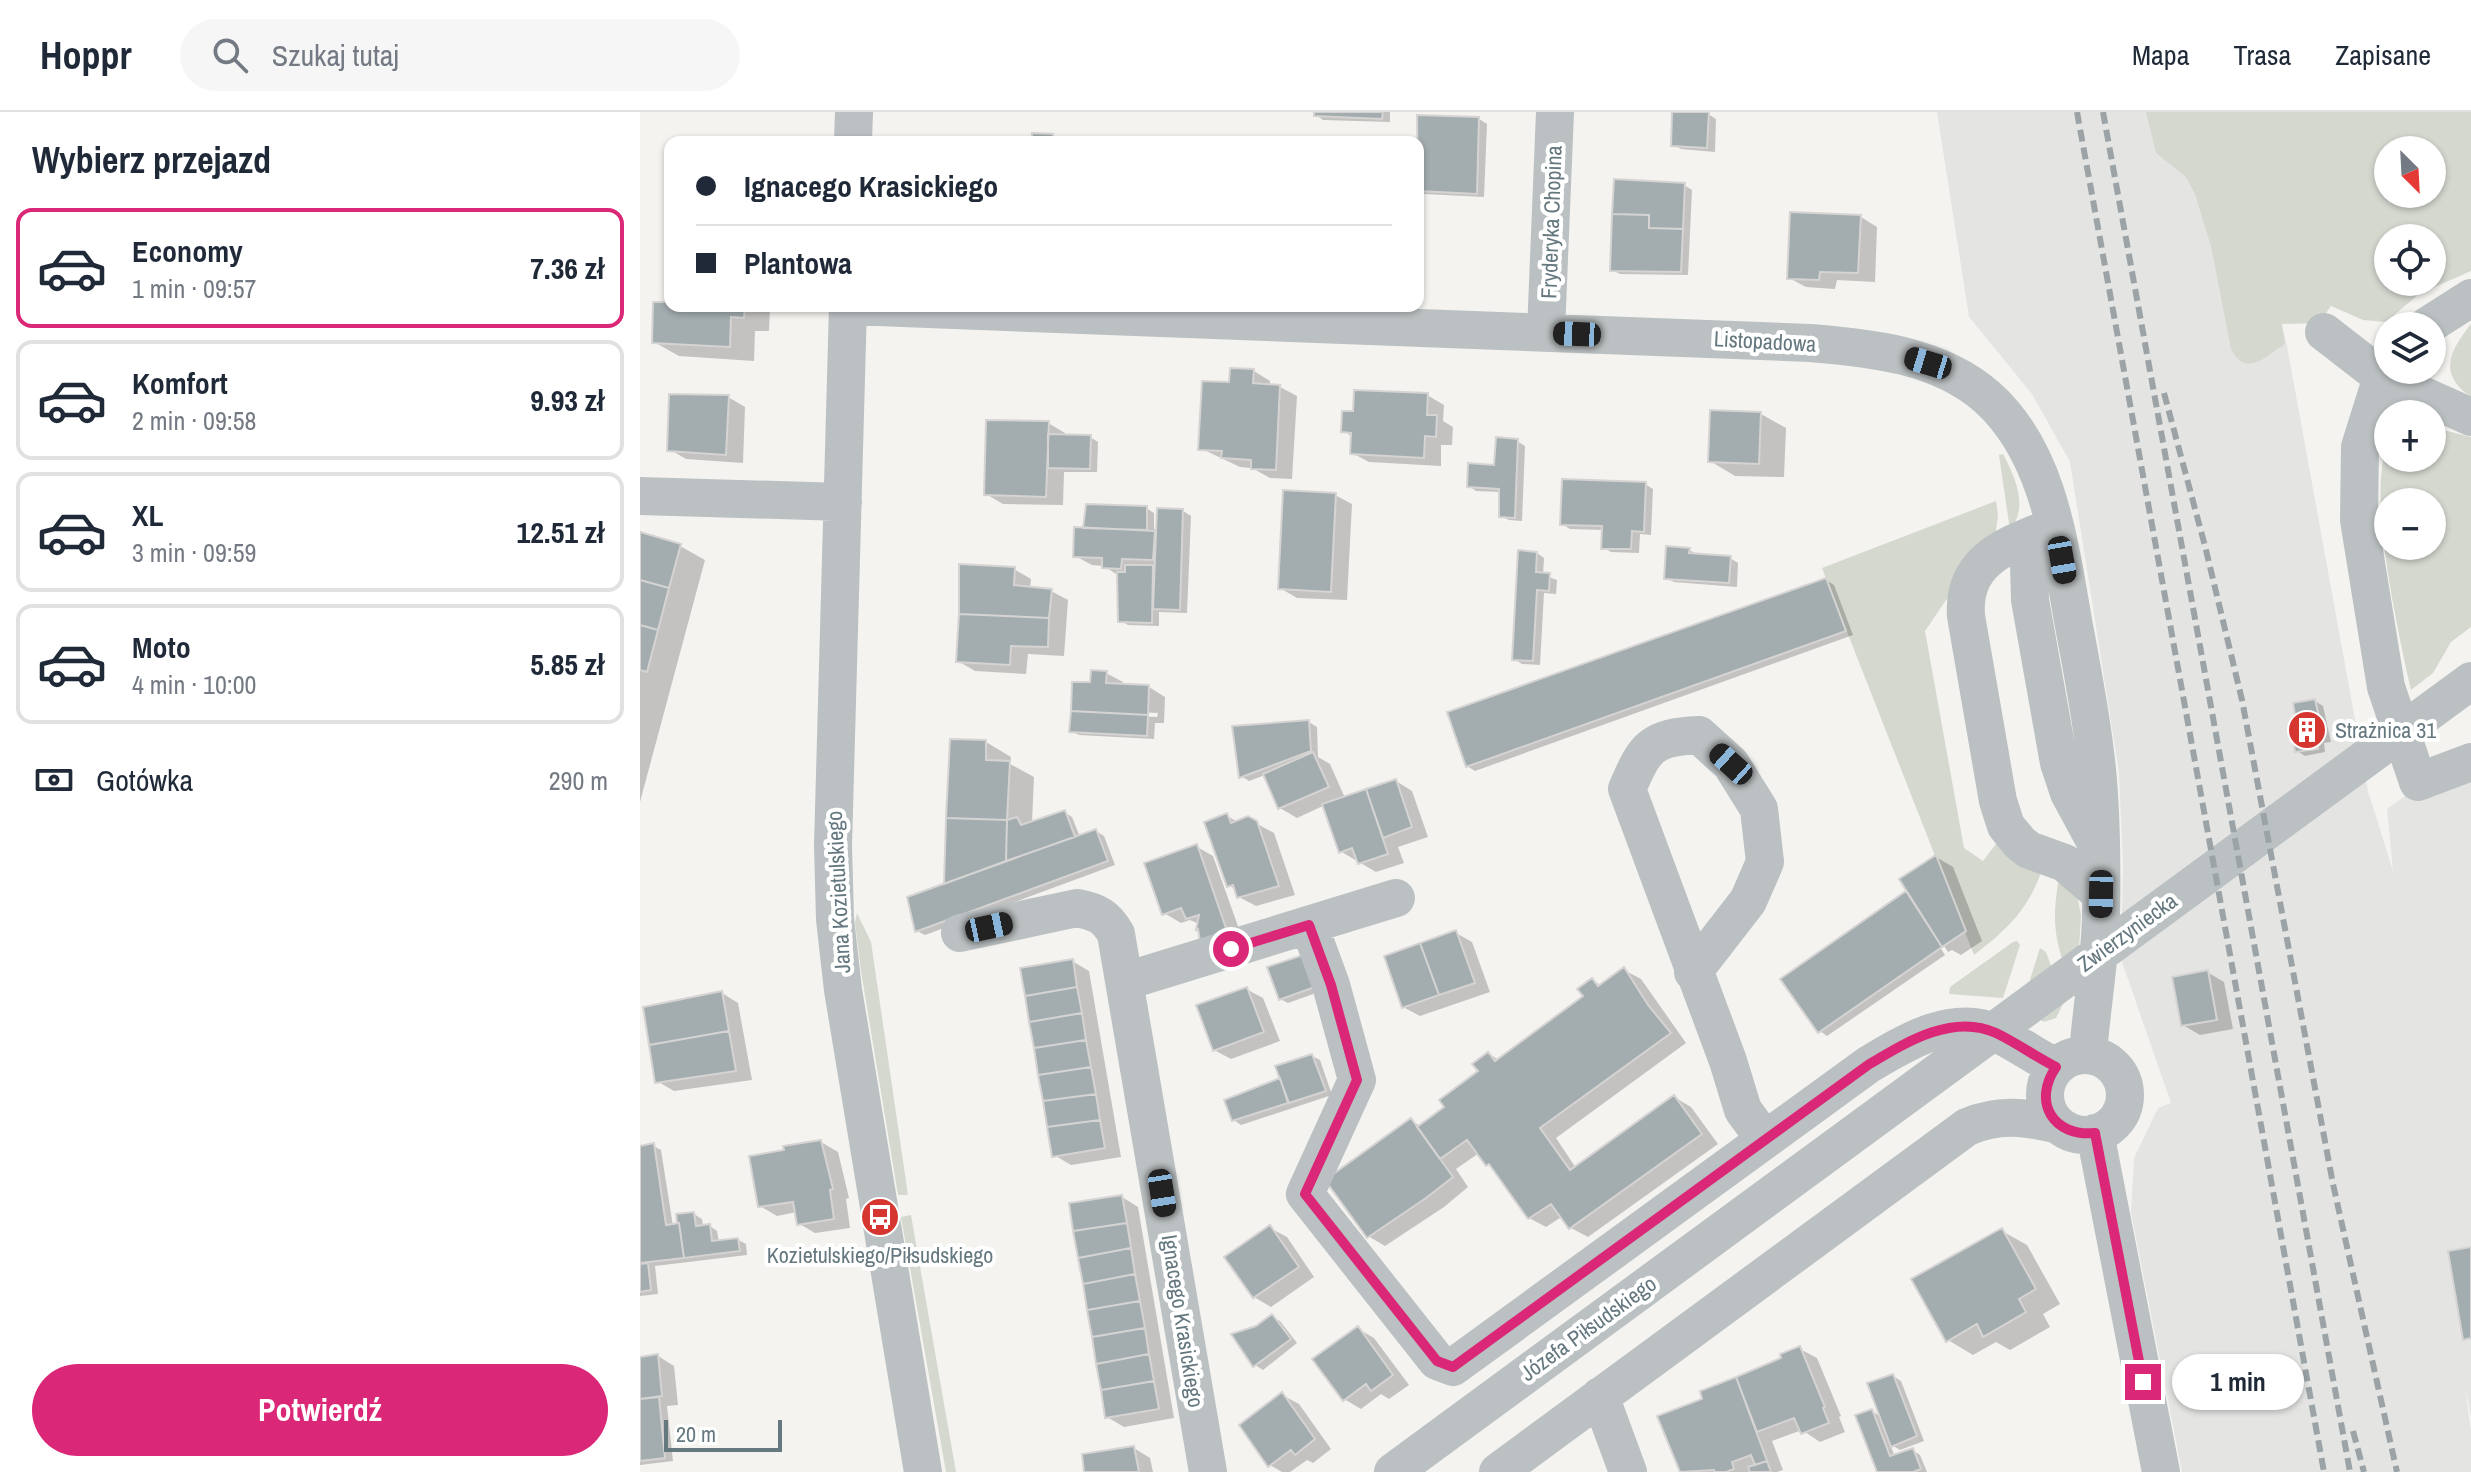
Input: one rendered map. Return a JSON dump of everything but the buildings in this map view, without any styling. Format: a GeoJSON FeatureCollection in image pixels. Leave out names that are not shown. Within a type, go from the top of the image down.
{"type":"FeatureCollection","features":[{"type":"Feature","properties":{"kind":"street"},"geometry":{"type":"LineString","coordinates":[[853,136],[854,112]]}},
{"type":"Feature","properties":{"kind":"street","name":"Fryderyka Chopina"},"geometry":{"type":"LineString","coordinates":[[1546,332],[1555,112]]}},
{"type":"Feature","properties":{"kind":"street"},"geometry":{"type":"LineString","coordinates":[[2446,314],[2471,298]]}},
{"type":"Feature","properties":{"kind":"street","name":"Jana Kozietulskiego"},"geometry":{"type":"LineString","coordinates":[[849,312],[833,846],[835,919],[843,990],[923,1472]]}},
{"type":"Feature","properties":{"kind":"street","name":"Listopadowa"},"geometry":{"type":"LineString","coordinates":[[1010,312],[1851,346],[1928,363],[1968,382],[2000,409],[2032,459],[2045,530],[2091,724],[2098,782],[2101,851],[2098,957],[2072,1061]]}},
{"type":"Feature","properties":{"kind":"street"},"geometry":{"type":"LineString","coordinates":[[2324,332],[2374,365]]}},
{"type":"Feature","properties":{"kind":"street"},"geometry":{"type":"LineString","coordinates":[[2381,384],[2360,447],[2359,520],[2386,687],[2418,782],[2471,762]]}},
{"type":"Feature","properties":{"kind":"street"},"geometry":{"type":"LineString","coordinates":[[2408,384],[2471,417]]}},
{"type":"Feature","properties":{"kind":"street"},"geometry":{"type":"LineString","coordinates":[[640,496],[843,502]]}},
{"type":"Feature","properties":{"kind":"street"},"geometry":{"type":"LineString","coordinates":[[2045,530],[1985,560],[1971,580],[1966,616],[2001,814],[2012,835],[2029,850],[2065,863],[2101,894]]}},
{"type":"Feature","properties":{"kind":"street","name":"Zwierzyniecka"},"geometry":{"type":"LineString","coordinates":[[1783,1184],[2471,681]]}},
{"type":"Feature","properties":{"kind":"street"},"geometry":{"type":"LineString","coordinates":[[1693,972],[1748,901],[1765,862],[1759,809],[1731,764],[1699,735],[1671,736],[1642,754],[1627,789],[1693,972],[1728,1061],[1743,1110],[1765,1140]]}},
{"type":"Feature","properties":{"kind":"street"},"geometry":{"type":"LineString","coordinates":[[1126,981],[1396,898]]}},
{"type":"Feature","properties":{"kind":"street","name":"Ignacego Krasickiego"},"geometry":{"type":"LineString","coordinates":[[960,933],[1077,908],[1097,912],[1108,920],[1116,934],[1208,1472]]}},
{"type":"Feature","properties":{"kind":"street"},"geometry":{"type":"LineString","coordinates":[[1309,925],[1331,985],[1357,1080],[1305,1194],[1437,1361],[1453,1367],[1868,1065],[1910,1041],[1944,1029],[1971,1026],[1987,1029],[2072,1061],[2109,1063],[2122,1081],[2125,1092],[2120,1113],[2105,1130],[2077,1129],[2008,1117],[1993,1118],[1967,1127],[1498,1472]]}},
{"type":"Feature","properties":{"kind":"street"},"geometry":{"type":"LineString","coordinates":[[2072,1061],[2046,1086],[2045,1098],[2052,1118],[2077,1129]]}},
{"type":"Feature","properties":{"kind":"street"},"geometry":{"type":"LineString","coordinates":[[2077,1129],[2161,1472]]}},
{"type":"Feature","properties":{"kind":"street","name":"Józefa Piłsudskiego"},"geometry":{"type":"LineString","coordinates":[[1393,1472],[1783,1184]]}},
{"type":"Feature","properties":{"kind":"street"},"geometry":{"type":"LineString","coordinates":[[1600,1396],[1628,1472]]}},
{"type":"Feature","properties":{"kind":"shaded area"},"geometry":{"type":"Polygon","coordinates":[[[1937,112],[2228,112],[2287,346],[2368,791],[2393,871],[2387,809],[2471,748],[2471,1416],[2465,1387],[2471,1431],[2471,1472],[2182,1472],[2131,1213],[2134,1158],[2158,1108],[2171,1103],[2121,959],[2123,866],[2119,773],[2070,462],[2032,394],[1969,317],[1937,112]]]}},
{"type":"Feature","properties":{"kind":"shaded area"},"geometry":{"type":"Polygon","coordinates":[[[2146,112],[2471,112],[2471,271],[2446,282],[2446,224],[2374,224],[2374,296],[2417,296],[2398,312],[2374,312],[2374,321],[2363,320],[2331,306],[2319,323],[2282,324],[2285,344],[2263,359],[2243,363],[2231,349],[2211,246],[2195,194],[2186,177],[2156,153],[2146,112]]]}},
{"type":"Feature","properties":{"kind":"shaded area"},"geometry":{"type":"Polygon","coordinates":[[[2471,324],[2471,397],[2454,379],[2450,362],[2457,343],[2471,324]]]}},
{"type":"Feature","properties":{"kind":"shaded area"},"geometry":{"type":"Polygon","coordinates":[[[2446,431],[2471,437],[2471,627],[2451,642],[2433,673],[2411,690],[2386,560],[2446,560],[2446,488],[2381,488],[2382,472],[2446,472],[2446,431]]]}},
{"type":"Feature","properties":{"kind":"shaded area"},"geometry":{"type":"Polygon","coordinates":[[[2003,454],[2012,472],[2019,502],[2019,512],[2010,530],[1999,455],[2003,454]]]}},
{"type":"Feature","properties":{"kind":"shaded area"},"geometry":{"type":"Polygon","coordinates":[[[1996,501],[1995,539],[1955,587],[1925,631],[1964,848],[1983,861],[1999,840],[2043,867],[2031,895],[2016,917],[1974,955],[1822,568],[1996,501]]]}},
{"type":"Feature","properties":{"kind":"shaded area"},"geometry":{"type":"Polygon","coordinates":[[[2060,873],[2078,900],[2081,915],[2076,999],[2055,924],[2060,873]]]}},
{"type":"Feature","properties":{"kind":"shaded area"},"geometry":{"type":"Polygon","coordinates":[[[857,913],[871,942],[908,1195],[898,1195],[861,971],[855,923],[857,913]]]}},
{"type":"Feature","properties":{"kind":"shaded area"},"geometry":{"type":"Polygon","coordinates":[[[2017,941],[2020,945],[2003,998],[1949,994],[1950,987],[2017,941]]]}},
{"type":"Feature","properties":{"kind":"shaded area"},"geometry":{"type":"Polygon","coordinates":[[[2040,948],[2046,952],[2064,1002],[2056,1018],[2044,1022],[2021,1008],[2040,948]]]}},
{"type":"Feature","properties":{"kind":"shaded area"},"geometry":{"type":"Polygon","coordinates":[[[911,1215],[956,1472],[946,1472],[901,1217],[911,1215]]]}},
{"type":"Feature","properties":{"kind":"railway"},"geometry":{"type":"LineString","coordinates":[[2077,112],[2324,1472]]}},
{"type":"Feature","properties":{"kind":"railway"},"geometry":{"type":"LineString","coordinates":[[2103,112],[2350,1472]]}},
{"type":"Feature","properties":{"kind":"railway"},"geometry":{"type":"LineString","coordinates":[[2164,393],[2242,700],[2333,1184],[2397,1472]]}},
{"type":"Feature","properties":{"kind":"railway"},"geometry":{"type":"LineString","coordinates":[[2353,1431],[2364,1472]]}},
{"type":"Feature","properties":{"kind":"place","name":"Strażnica 31"},"geometry":{"type":"Point","coordinates":[2307,730]}},
{"type":"Feature","properties":{"kind":"place","name":"Kozietulskiego/Piłsudskiego"},"geometry":{"type":"Point","coordinates":[880,1217]}},
{"type":"Feature","properties":{"kind":"route"},"geometry":{"type":"LineString","coordinates":[[1231,949],[1309,925],[1331,985],[1357,1080],[1305,1194],[1437,1361],[1453,1367],[1868,1065],[1928,1033],[1971,1026],[1999,1034],[2056,1067],[2046,1086],[2045,1098],[2052,1118],[2070,1132],[2082,1135],[2095,1133],[2143,1382]]}}]}
